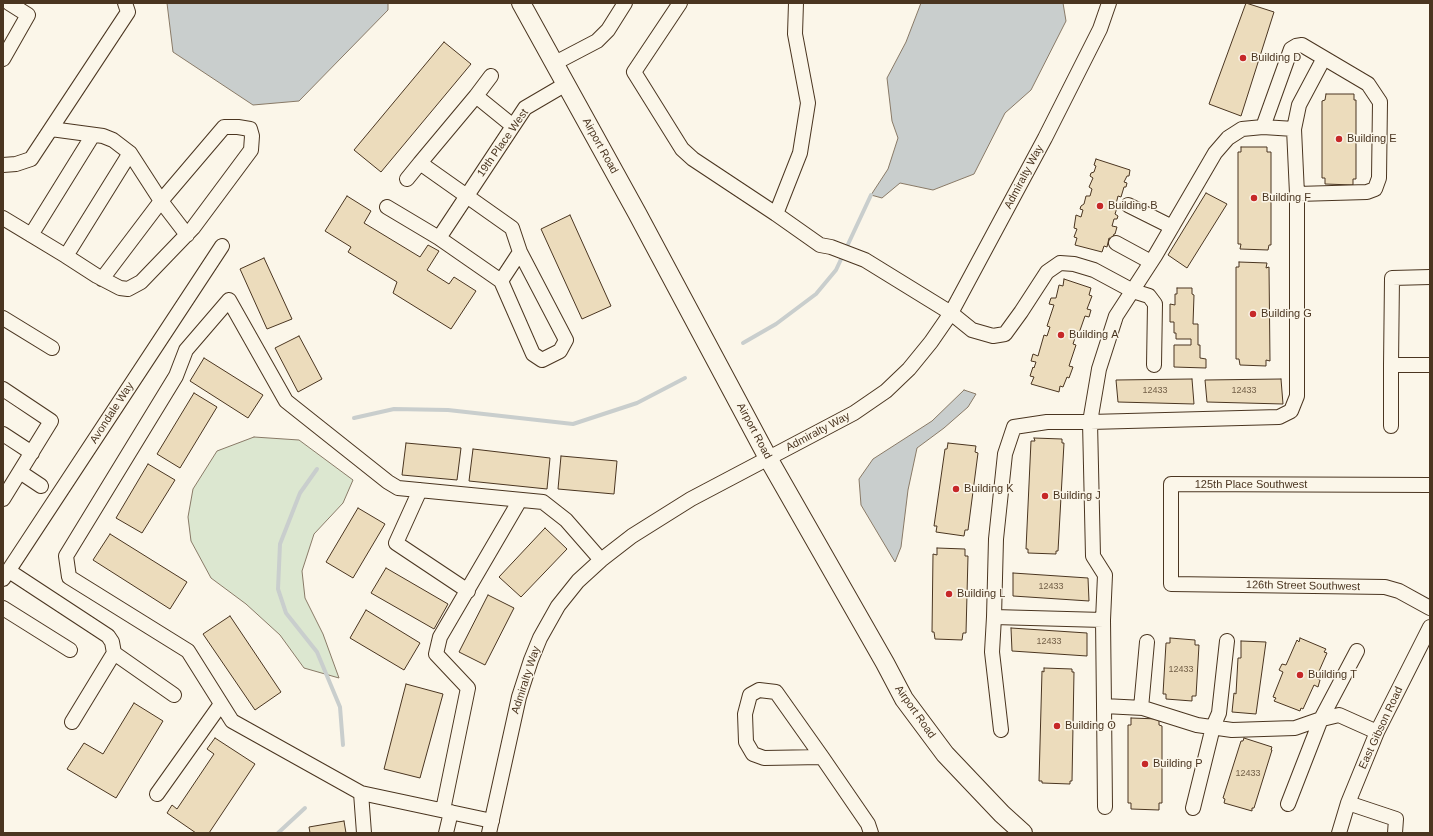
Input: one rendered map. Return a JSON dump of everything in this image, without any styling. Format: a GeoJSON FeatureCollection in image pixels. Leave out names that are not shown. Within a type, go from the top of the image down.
{"type":"FeatureCollection","features":[{"type":"Feature","properties":{"kind":"main road","name":"Airport Road"},"geometry":{"type":"LineString","coordinates":[[521,3],[555,63],[768,458],[904,699],[945,754],[1002,814],[1023,833]]}},
{"type":"Feature","properties":{"kind":"street"},"geometry":{"type":"LineString","coordinates":[[3,59],[28,9],[9,3]]}},
{"type":"Feature","properties":{"kind":"street"},"geometry":{"type":"LineString","coordinates":[[3,165],[22,163],[31,159],[128,12],[125,3]]}},
{"type":"Feature","properties":{"kind":"street"},"geometry":{"type":"LineString","coordinates":[[555,63],[597,41],[608,30],[625,3]]}},
{"type":"Feature","properties":{"kind":"street"},"geometry":{"type":"LineString","coordinates":[[680,3],[634,72],[682,149],[693,159],[820,244],[865,260],[951,313],[972,330],[993,336],[1005,334],[1022,312],[1047,272],[1060,263],[1074,264],[1094,270],[1132,291],[1149,296],[1155,304],[1154,365]]}},
{"type":"Feature","properties":{"kind":"street"},"geometry":{"type":"LineString","coordinates":[[776,214],[800,153],[808,102],[795,34],[796,3]]}},
{"type":"Feature","properties":{"kind":"street","name":"Admiralty Way"},"geometry":{"type":"LineString","coordinates":[[491,827],[519,697],[540,638],[558,606],[578,581],[601,560],[632,536],[691,499],[854,413],[886,391],[913,363],[931,342],[951,313],[1048,131],[1100,29],[1109,3]]}},
{"type":"Feature","properties":{"kind":"street"},"geometry":{"type":"LineString","coordinates":[[1263,127],[1291,49],[1296,46],[1302,45],[1368,84],[1380,102],[1379,178],[1375,188],[1366,192],[1297,194]]}},
{"type":"Feature","properties":{"kind":"street"},"geometry":{"type":"LineString","coordinates":[[1001,730],[992,652],[996,539],[1005,454],[1014,427],[1047,422],[1279,418],[1291,411],[1297,396],[1297,194],[1294,128],[1299,105],[1324,58]]}},
{"type":"Feature","properties":{"kind":"street"},"geometry":{"type":"LineString","coordinates":[[407,179],[491,76]]}},
{"type":"Feature","properties":{"kind":"street","name":"19th Place West"},"geometry":{"type":"LineString","coordinates":[[439,238],[525,108],[566,84]]}},
{"type":"Feature","properties":{"kind":"street"},"geometry":{"type":"LineString","coordinates":[[476,96],[513,126]]}},
{"type":"Feature","properties":{"kind":"street"},"geometry":{"type":"LineString","coordinates":[[3,218],[102,279],[120,288],[128,289],[141,282],[187,234],[251,150],[252,136],[250,130],[238,127],[224,127],[161,201],[102,279]]}},
{"type":"Feature","properties":{"kind":"street"},"geometry":{"type":"LineString","coordinates":[[1105,807],[1103,620],[1105,575],[1093,556],[1090,422],[1100,369],[1116,316],[1151,262],[1215,153],[1228,138],[1242,130],[1263,127],[1294,128]]}},
{"type":"Feature","properties":{"kind":"street"},"geometry":{"type":"LineString","coordinates":[[51,129],[103,136],[113,140],[130,153],[161,201],[187,234]]}},
{"type":"Feature","properties":{"kind":"street"},"geometry":{"type":"LineString","coordinates":[[31,235],[93,135]]}},
{"type":"Feature","properties":{"kind":"street"},"geometry":{"type":"LineString","coordinates":[[66,256],[130,153]]}},
{"type":"Feature","properties":{"kind":"street"},"geometry":{"type":"LineString","coordinates":[[387,207],[439,238],[501,281],[533,354],[542,360],[560,351],[566,340],[520,252],[512,228],[420,163]]}},
{"type":"Feature","properties":{"kind":"street"},"geometry":{"type":"LineString","coordinates":[[1128,205],[1172,227]]}},
{"type":"Feature","properties":{"kind":"street"},"geometry":{"type":"LineString","coordinates":[[1116,243],[1151,262]]}},
{"type":"Feature","properties":{"kind":"street","name":"Avondale Way"},"geometry":{"type":"LineString","coordinates":[[6,575],[222,246]]}},
{"type":"Feature","properties":{"kind":"street"},"geometry":{"type":"LineString","coordinates":[[501,281],[520,252]]}},
{"type":"Feature","properties":{"kind":"street"},"geometry":{"type":"LineString","coordinates":[[1391,426],[1392,278],[1430,277]]}},
{"type":"Feature","properties":{"kind":"street"},"geometry":{"type":"LineString","coordinates":[[491,827],[447,811],[361,793],[232,721],[188,650],[69,576],[66,556],[176,376],[186,350],[229,300],[286,401],[388,482],[398,488],[543,502],[566,520],[601,560]]}},
{"type":"Feature","properties":{"kind":"street"},"geometry":{"type":"LineString","coordinates":[[3,318],[52,348]]}},
{"type":"Feature","properties":{"kind":"street"},"geometry":{"type":"LineString","coordinates":[[1391,365],[1430,365]]}},
{"type":"Feature","properties":{"kind":"street"},"geometry":{"type":"LineString","coordinates":[[3,389],[51,421],[20,472],[7,484],[3,499]]}},
{"type":"Feature","properties":{"kind":"street"},"geometry":{"type":"LineString","coordinates":[[3,434],[32,454]]}},
{"type":"Feature","properties":{"kind":"street"},"geometry":{"type":"LineString","coordinates":[[20,472],[41,486]]}},
{"type":"Feature","properties":{"kind":"street","name":"125th Place Southwest"},"geometry":{"type":"LineString","coordinates":[[1171,584],[1171,484],[1430,485]]}},
{"type":"Feature","properties":{"kind":"street"},"geometry":{"type":"LineString","coordinates":[[420,490],[396,543],[468,591]]}},
{"type":"Feature","properties":{"kind":"street"},"geometry":{"type":"LineString","coordinates":[[446,833],[447,811],[468,688],[436,654],[440,637],[520,500]]}},
{"type":"Feature","properties":{"kind":"street"},"geometry":{"type":"LineString","coordinates":[[6,575],[108,636],[112,642],[114,653],[72,722]]}},
{"type":"Feature","properties":{"kind":"street","name":"126th Street Southwest"},"geometry":{"type":"LineString","coordinates":[[1171,584],[1385,587],[1399,591],[1430,608]]}},
{"type":"Feature","properties":{"kind":"street"},"geometry":{"type":"LineString","coordinates":[[3,608],[70,650]]}},
{"type":"Feature","properties":{"kind":"street"},"geometry":{"type":"LineString","coordinates":[[994,617],[1103,620]]}},
{"type":"Feature","properties":{"kind":"street","name":"East Gibson Road"},"geometry":{"type":"LineString","coordinates":[[1339,833],[1348,803],[1377,732],[1430,627]]}},
{"type":"Feature","properties":{"kind":"street"},"geometry":{"type":"LineString","coordinates":[[1193,808],[1213,727],[1219,713],[1227,641]]}},
{"type":"Feature","properties":{"kind":"street"},"geometry":{"type":"LineString","coordinates":[[1140,708],[1147,642]]}},
{"type":"Feature","properties":{"kind":"street"},"geometry":{"type":"LineString","coordinates":[[1288,804],[1321,719],[1357,651]]}},
{"type":"Feature","properties":{"kind":"street"},"geometry":{"type":"LineString","coordinates":[[114,653],[174,695]]}},
{"type":"Feature","properties":{"kind":"street"},"geometry":{"type":"LineString","coordinates":[[822,757],[764,758],[753,754],[746,742],[745,714],[750,695],[759,690],[776,692],[822,757],[868,824],[871,833]]}},
{"type":"Feature","properties":{"kind":"street"},"geometry":{"type":"LineString","coordinates":[[157,794],[221,704]]}},
{"type":"Feature","properties":{"kind":"street"},"geometry":{"type":"LineString","coordinates":[[1104,706],[1140,708],[1197,725],[1232,730],[1295,728],[1321,719],[1340,715],[1377,732]]}},
{"type":"Feature","properties":{"kind":"street"},"geometry":{"type":"LineString","coordinates":[[361,793],[364,833]]}},
{"type":"Feature","properties":{"kind":"street"},"geometry":{"type":"LineString","coordinates":[[1348,803],[1396,819],[1395,833]]}},
{"type":"Feature","properties":{"kind":"green space"},"geometry":{"type":"Polygon","coordinates":[[[254,437],[299,440],[353,480],[343,503],[314,534],[302,571],[305,598],[323,634],[339,678],[304,668],[280,635],[246,604],[211,578],[191,541],[188,517],[193,489],[217,451],[254,437]]]}},
{"type":"Feature","properties":{"kind":"shaded area"},"geometry":{"type":"Polygon","coordinates":[[[167,3],[388,3],[388,10],[299,101],[253,105],[173,52],[167,3]]]}},
{"type":"Feature","properties":{"kind":"shaded area"},"geometry":{"type":"Polygon","coordinates":[[[921,3],[1063,3],[1066,21],[1031,90],[1005,113],[974,174],[933,190],[900,183],[882,198],[871,195],[888,169],[898,138],[892,121],[887,78],[906,42],[921,3]]]}},
{"type":"Feature","properties":{"kind":"shaded area"},"geometry":{"type":"Polygon","coordinates":[[[964,390],[976,394],[968,407],[944,428],[917,448],[908,490],[901,547],[895,562],[861,505],[859,479],[873,459],[932,421],[964,390]]]}},
{"type":"Feature","properties":{"kind":"building","name":"Building D"},"geometry":{"type":"Polygon","coordinates":[[[1246,3],[1274,12],[1241,116],[1209,104],[1246,3]]]}},
{"type":"Feature","properties":{"kind":"building"},"geometry":{"type":"Polygon","coordinates":[[[444,42],[471,64],[381,172],[354,150],[444,42]]]}},
{"type":"Feature","properties":{"kind":"building","name":"Building E"},"geometry":{"type":"Polygon","coordinates":[[[1326,94],[1354,94],[1354,100],[1356,100],[1356,179],[1353,179],[1353,185],[1325,184],[1325,178],[1322,178],[1322,101],[1325,100],[1326,94]]]}},
{"type":"Feature","properties":{"kind":"building","name":"Building F"},"geometry":{"type":"Polygon","coordinates":[[[1241,147],[1267,147],[1267,152],[1271,152],[1271,245],[1269,245],[1268,250],[1240,249],[1241,244],[1238,244],[1238,152],[1241,152],[1241,147]]]}},
{"type":"Feature","properties":{"kind":"building","name":"Building B"},"geometry":{"type":"Polygon","coordinates":[[[1096,159],[1130,170],[1129,176],[1127,176],[1124,182],[1127,183],[1126,187],[1124,187],[1121,197],[1118,196],[1116,204],[1118,205],[1115,214],[1118,216],[1117,219],[1114,219],[1112,226],[1117,227],[1115,234],[1112,239],[1109,238],[1107,247],[1104,246],[1102,252],[1075,245],[1077,238],[1074,237],[1077,229],[1074,228],[1076,215],[1081,217],[1083,210],[1080,209],[1081,206],[1084,204],[1086,196],[1090,196],[1092,189],[1089,187],[1093,178],[1090,176],[1091,173],[1094,172],[1096,159]]]}},
{"type":"Feature","properties":{"kind":"building"},"geometry":{"type":"Polygon","coordinates":[[[1206,193],[1227,204],[1187,268],[1168,255],[1206,193]]]}},
{"type":"Feature","properties":{"kind":"building"},"geometry":{"type":"Polygon","coordinates":[[[347,196],[371,211],[364,223],[420,257],[428,245],[439,251],[427,270],[449,284],[454,277],[476,291],[451,329],[393,293],[397,282],[348,252],[351,247],[325,231],[347,196]]]}},
{"type":"Feature","properties":{"kind":"building"},"geometry":{"type":"Polygon","coordinates":[[[570,215],[611,306],[582,319],[541,229],[570,215]]]}},
{"type":"Feature","properties":{"kind":"building"},"geometry":{"type":"Polygon","coordinates":[[[264,258],[292,319],[267,329],[240,269],[264,258]]]}},
{"type":"Feature","properties":{"kind":"building","name":"Building G"},"geometry":{"type":"Polygon","coordinates":[[[1239,262],[1267,263],[1266,268],[1269,267],[1270,361],[1266,360],[1266,366],[1240,365],[1239,359],[1236,359],[1236,267],[1239,267],[1239,262]]]}},
{"type":"Feature","properties":{"kind":"building","name":"Building A"},"geometry":{"type":"Polygon","coordinates":[[[1064,279],[1091,288],[1089,295],[1092,296],[1087,309],[1091,310],[1089,317],[1085,316],[1078,336],[1076,335],[1073,344],[1076,345],[1069,366],[1073,367],[1069,378],[1067,377],[1063,387],[1060,386],[1059,392],[1031,384],[1034,377],[1030,376],[1036,362],[1031,361],[1033,354],[1038,356],[1044,335],[1047,336],[1050,327],[1047,326],[1054,305],[1049,304],[1051,298],[1056,298],[1059,285],[1063,286],[1064,279]]]}},
{"type":"Feature","properties":{"kind":"building"},"geometry":{"type":"Polygon","coordinates":[[[1177,288],[1192,288],[1192,294],[1194,295],[1193,324],[1198,324],[1198,345],[1200,345],[1200,358],[1206,359],[1206,368],[1174,367],[1174,345],[1191,345],[1191,339],[1176,339],[1176,333],[1174,333],[1174,322],[1170,322],[1170,304],[1175,305],[1175,294],[1177,294],[1177,288]]]}},
{"type":"Feature","properties":{"kind":"building"},"geometry":{"type":"Polygon","coordinates":[[[299,336],[322,379],[298,392],[275,348],[299,336]]]}},
{"type":"Feature","properties":{"kind":"building"},"geometry":{"type":"Polygon","coordinates":[[[204,358],[263,395],[248,418],[190,381],[204,358]]]}},
{"type":"Feature","properties":{"kind":"building"},"geometry":{"type":"Polygon","coordinates":[[[1192,379],[1194,404],[1118,402],[1116,380],[1192,379]]]}},
{"type":"Feature","properties":{"kind":"building"},"geometry":{"type":"Polygon","coordinates":[[[1281,379],[1283,404],[1207,402],[1205,380],[1281,379]]]}},
{"type":"Feature","properties":{"kind":"building"},"geometry":{"type":"Polygon","coordinates":[[[194,393],[217,407],[180,468],[157,454],[194,393]]]}},
{"type":"Feature","properties":{"kind":"building","name":"Building J"},"geometry":{"type":"Polygon","coordinates":[[[1034,438],[1062,439],[1062,443],[1064,443],[1058,551],[1056,551],[1056,554],[1028,553],[1028,549],[1026,549],[1031,441],[1035,441],[1034,438]]]}},
{"type":"Feature","properties":{"kind":"building"},"geometry":{"type":"Polygon","coordinates":[[[406,443],[461,448],[457,480],[402,475],[406,443]]]}},
{"type":"Feature","properties":{"kind":"building","name":"Building K"},"geometry":{"type":"Polygon","coordinates":[[[948,443],[976,446],[975,452],[978,453],[968,530],[965,530],[964,536],[936,532],[937,526],[934,526],[945,449],[947,449],[948,443]]]}},
{"type":"Feature","properties":{"kind":"building"},"geometry":{"type":"Polygon","coordinates":[[[473,449],[550,458],[547,489],[469,481],[473,449]]]}},
{"type":"Feature","properties":{"kind":"building"},"geometry":{"type":"Polygon","coordinates":[[[561,456],[617,461],[614,494],[558,489],[561,456]]]}},
{"type":"Feature","properties":{"kind":"building"},"geometry":{"type":"Polygon","coordinates":[[[148,464],[175,480],[142,533],[116,518],[148,464]]]}},
{"type":"Feature","properties":{"kind":"building"},"geometry":{"type":"Polygon","coordinates":[[[358,508],[385,524],[353,578],[326,562],[358,508]]]}},
{"type":"Feature","properties":{"kind":"building"},"geometry":{"type":"Polygon","coordinates":[[[545,528],[567,549],[521,597],[499,577],[545,528]]]}},
{"type":"Feature","properties":{"kind":"building"},"geometry":{"type":"Polygon","coordinates":[[[110,534],[187,582],[170,609],[93,560],[110,534]]]}},
{"type":"Feature","properties":{"kind":"building","name":"Building L"},"geometry":{"type":"Polygon","coordinates":[[[937,548],[965,549],[965,556],[968,556],[966,633],[963,633],[962,640],[935,639],[934,632],[932,632],[933,554],[937,555],[937,548]]]}},
{"type":"Feature","properties":{"kind":"building"},"geometry":{"type":"Polygon","coordinates":[[[386,568],[448,604],[434,629],[371,593],[386,568]]]}},
{"type":"Feature","properties":{"kind":"building"},"geometry":{"type":"Polygon","coordinates":[[[1013,573],[1088,578],[1089,601],[1013,596],[1013,573]]]}},
{"type":"Feature","properties":{"kind":"building"},"geometry":{"type":"Polygon","coordinates":[[[488,595],[514,608],[485,665],[459,652],[488,595]]]}},
{"type":"Feature","properties":{"kind":"building"},"geometry":{"type":"Polygon","coordinates":[[[366,610],[420,643],[404,670],[350,638],[366,610]]]}},
{"type":"Feature","properties":{"kind":"building"},"geometry":{"type":"Polygon","coordinates":[[[230,616],[281,692],[255,710],[203,634],[230,616]]]}},
{"type":"Feature","properties":{"kind":"building"},"geometry":{"type":"Polygon","coordinates":[[[1011,628],[1087,633],[1087,656],[1012,651],[1011,628]]]}},
{"type":"Feature","properties":{"kind":"building"},"geometry":{"type":"Polygon","coordinates":[[[1170,638],[1195,640],[1195,645],[1199,645],[1196,696],[1192,696],[1192,701],[1166,699],[1166,694],[1163,694],[1166,643],[1170,643],[1170,638]]]}},
{"type":"Feature","properties":{"kind":"building","name":"Building T"},"geometry":{"type":"Polygon","coordinates":[[[1300,638],[1326,649],[1324,652],[1327,653],[1316,678],[1320,680],[1318,687],[1314,685],[1303,709],[1301,708],[1300,711],[1274,701],[1276,698],[1273,697],[1283,672],[1279,670],[1282,664],[1286,665],[1297,640],[1299,642],[1300,638]]]}},
{"type":"Feature","properties":{"kind":"building"},"geometry":{"type":"Polygon","coordinates":[[[1241,641],[1266,642],[1256,714],[1232,712],[1234,693],[1236,694],[1238,658],[1241,658],[1241,641]]]}},
{"type":"Feature","properties":{"kind":"building","name":"Building O"},"geometry":{"type":"Polygon","coordinates":[[[1044,668],[1072,669],[1072,672],[1074,672],[1072,781],[1070,781],[1070,784],[1042,783],[1042,781],[1039,781],[1042,671],[1044,672],[1044,668]]]}},
{"type":"Feature","properties":{"kind":"building"},"geometry":{"type":"Polygon","coordinates":[[[406,684],[443,694],[420,778],[384,769],[406,684]]]}},
{"type":"Feature","properties":{"kind":"building"},"geometry":{"type":"Polygon","coordinates":[[[134,703],[163,721],[116,798],[67,769],[84,743],[103,754],[134,703]]]}},
{"type":"Feature","properties":{"kind":"building","name":"Building P"},"geometry":{"type":"Polygon","coordinates":[[[1131,718],[1159,719],[1159,725],[1162,726],[1162,803],[1159,803],[1159,810],[1131,809],[1131,803],[1128,803],[1128,725],[1131,725],[1131,718]]]}},
{"type":"Feature","properties":{"kind":"building"},"geometry":{"type":"Polygon","coordinates":[[[215,738],[255,764],[209,833],[196,833],[167,813],[172,805],[177,809],[214,754],[207,749],[215,738]]]}},
{"type":"Feature","properties":{"kind":"building"},"geometry":{"type":"Polygon","coordinates":[[[1244,738],[1272,747],[1252,811],[1224,803],[1225,799],[1223,798],[1241,741],[1243,741],[1244,738]]]}},
{"type":"Feature","properties":{"kind":"building"},"geometry":{"type":"Polygon","coordinates":[[[344,821],[346,833],[310,833],[309,827],[344,821]]]}},
{"type":"Feature","properties":{"kind":"waterway"},"geometry":{"type":"LineString","coordinates":[[743,343],[776,324],[816,294],[836,270],[871,195]]}},
{"type":"Feature","properties":{"kind":"waterway"},"geometry":{"type":"LineString","coordinates":[[354,418],[394,409],[448,410],[573,424],[637,403],[685,378]]}},
{"type":"Feature","properties":{"kind":"waterway"},"geometry":{"type":"LineString","coordinates":[[317,469],[300,493],[280,544],[278,589],[286,613],[317,652],[340,707],[343,745]]}},
{"type":"Feature","properties":{"kind":"waterway"},"geometry":{"type":"LineString","coordinates":[[278,833],[305,808]]}},
{"type":"Feature","properties":{"kind":"place","name":"Building D"},"geometry":{"type":"Point","coordinates":[1243,58]}},
{"type":"Feature","properties":{"kind":"place","name":"Building E"},"geometry":{"type":"Point","coordinates":[1339,139]}},
{"type":"Feature","properties":{"kind":"place","name":"Building F"},"geometry":{"type":"Point","coordinates":[1254,198]}},
{"type":"Feature","properties":{"kind":"place","name":"Building B"},"geometry":{"type":"Point","coordinates":[1100,206]}},
{"type":"Feature","properties":{"kind":"place","name":"Building G"},"geometry":{"type":"Point","coordinates":[1253,314]}},
{"type":"Feature","properties":{"kind":"place","name":"Building A"},"geometry":{"type":"Point","coordinates":[1061,335]}},
{"type":"Feature","properties":{"kind":"place","name":"Building K"},"geometry":{"type":"Point","coordinates":[956,489]}},
{"type":"Feature","properties":{"kind":"place","name":"Building J"},"geometry":{"type":"Point","coordinates":[1045,496]}},
{"type":"Feature","properties":{"kind":"place","name":"Building L"},"geometry":{"type":"Point","coordinates":[949,594]}},
{"type":"Feature","properties":{"kind":"place","name":"Building T"},"geometry":{"type":"Point","coordinates":[1300,675]}},
{"type":"Feature","properties":{"kind":"place","name":"Building O"},"geometry":{"type":"Point","coordinates":[1057,726]}},
{"type":"Feature","properties":{"kind":"place","name":"Building P"},"geometry":{"type":"Point","coordinates":[1145,764]}}]}
